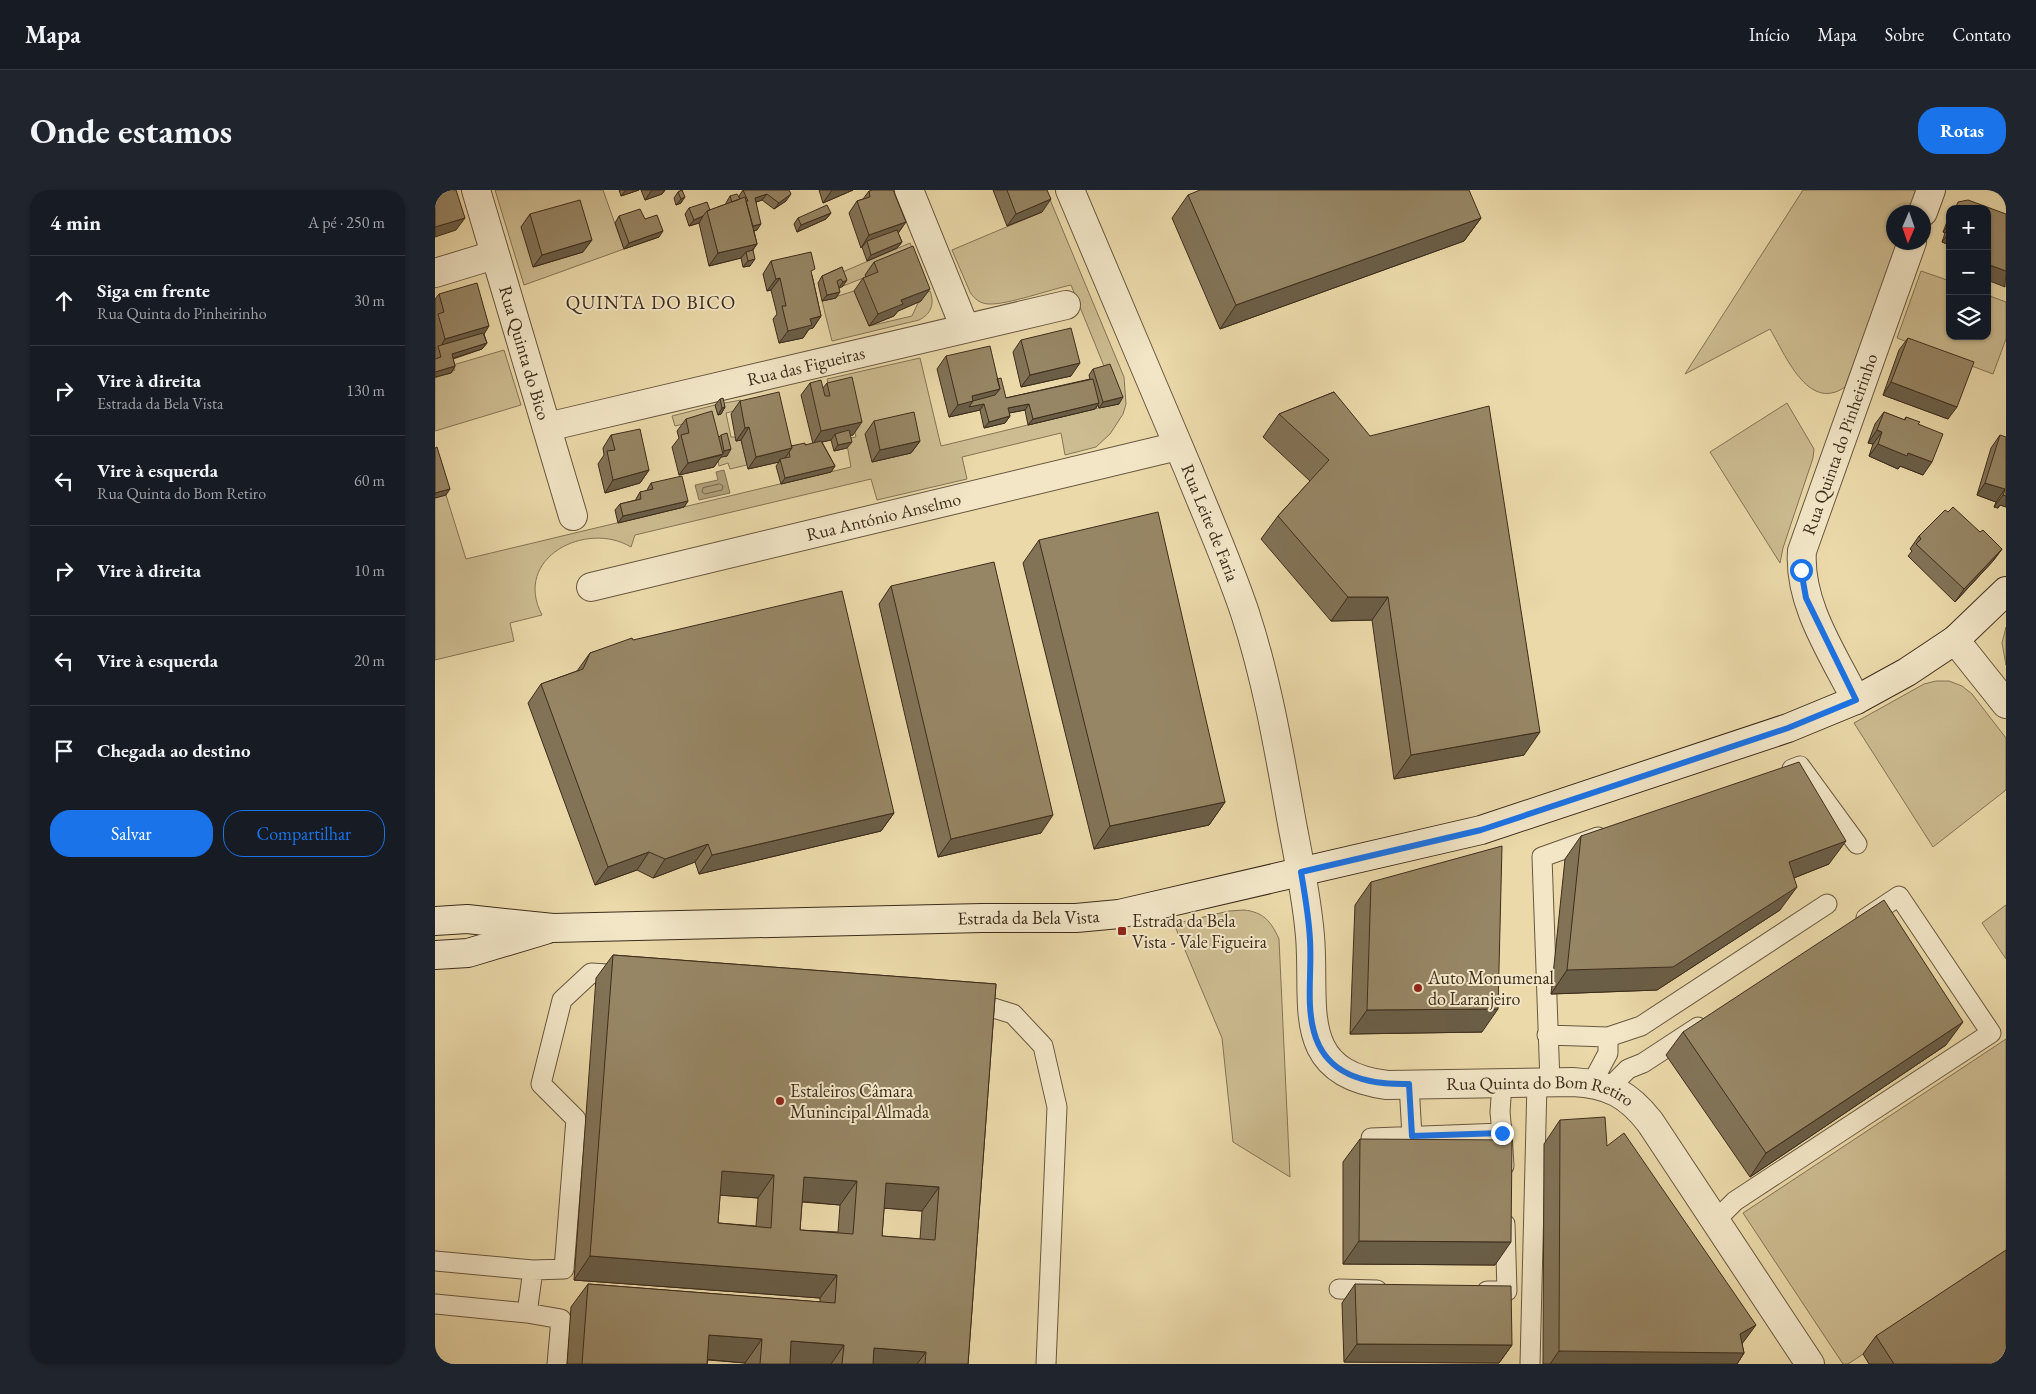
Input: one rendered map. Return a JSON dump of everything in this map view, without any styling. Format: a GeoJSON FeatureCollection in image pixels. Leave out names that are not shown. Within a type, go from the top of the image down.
{"type":"FeatureCollection","features":[{"type":"Feature","properties":{"kind":"street","name":"Rua Quinta do Bico"},"geometry":{"type":"LineString","coordinates":[[476,190],[573,516]]}},
{"type":"Feature","properties":{"kind":"street"},"geometry":{"type":"LineString","coordinates":[[909,190],[965,328]]}},
{"type":"Feature","properties":{"kind":"street","name":"Rua Leite de Faria"},"geometry":{"type":"LineString","coordinates":[[1069,190],[1178,446],[1245,614],[1279,753],[1301,872]]}},
{"type":"Feature","properties":{"kind":"street"},"geometry":{"type":"LineString","coordinates":[[1926,205],[1931,190]]}},
{"type":"Feature","properties":{"kind":"street","name":"Rua Quinta do Pinheirinho"},"geometry":{"type":"LineString","coordinates":[[1856,700],[1806,598],[1801,570],[1802,551],[1909,250]]}},
{"type":"Feature","properties":{"kind":"street"},"geometry":{"type":"LineString","coordinates":[[435,273],[494,255]]}},
{"type":"Feature","properties":{"kind":"street","name":"Rua das Figueiras"},"geometry":{"type":"LineString","coordinates":[[547,427],[1066,305]]}},
{"type":"Feature","properties":{"kind":"street","name":"Rua António Anselmo"},"geometry":{"type":"LineString","coordinates":[[591,587],[1178,446]]}},
{"type":"Feature","properties":{"kind":"street","name":"Estrada da Bela Vista"},"geometry":{"type":"LineString","coordinates":[[435,921],[467,919],[553,928],[982,918],[1076,918],[1119,914],[1481,830],[1788,728],[1856,700],[1907,672],[1955,640],[2006,591]]}},
{"type":"Feature","properties":{"kind":"street"},"geometry":{"type":"LineString","coordinates":[[1955,640],[2006,704]]}},
{"type":"Feature","properties":{"kind":"street","name":"Rua Quinta do Bom Retiro"},"geometry":{"type":"LineString","coordinates":[[1301,872],[1310,940],[1311,1015],[1314,1032],[1320,1046],[1331,1060],[1346,1074],[1365,1082],[1387,1085],[1544,1083],[1601,1086],[1627,1097],[1640,1109],[1810,1364]]}},
{"type":"Feature","properties":{"kind":"street","name":"Estrada da Bela Vista"},"geometry":{"type":"LineString","coordinates":[[435,955],[468,952],[553,928]]}},
{"type":"Feature","properties":{"kind":"lane"},"geometry":{"type":"LineString","coordinates":[[1772,776],[1800,766],[1857,844]]}},
{"type":"Feature","properties":{"kind":"lane"},"geometry":{"type":"LineString","coordinates":[[1530,1364],[1547,1035],[1542,857],[1615,831]]}},
{"type":"Feature","properties":{"kind":"lane"},"geometry":{"type":"LineString","coordinates":[[1715,1220],[1735,1201],[1991,1033],[1899,896],[1849,928]]}},
{"type":"Feature","properties":{"kind":"lane"},"geometry":{"type":"LineString","coordinates":[[1547,1035],[1608,1037],[1641,1026],[1827,904]]}},
{"type":"Feature","properties":{"kind":"lane"},"geometry":{"type":"LineString","coordinates":[[435,1261],[533,1270],[563,1269],[576,1119],[541,1084],[562,1000],[591,973],[640,976]]}},
{"type":"Feature","properties":{"kind":"lane"},"geometry":{"type":"LineString","coordinates":[[952,999],[972,1001],[1013,1014],[1043,1046],[1057,1107],[1046,1364]]}},
{"type":"Feature","properties":{"kind":"lane"},"geometry":{"type":"LineString","coordinates":[[1601,1086],[1628,1069],[1643,1063],[1717,1014]]}},
{"type":"Feature","properties":{"kind":"lane"},"geometry":{"type":"LineString","coordinates":[[1601,1086],[1608,1053],[1608,1037]]}},
{"type":"Feature","properties":{"kind":"lane"},"geometry":{"type":"LineString","coordinates":[[1409,1084],[1412,1136]]}},
{"type":"Feature","properties":{"kind":"lane"},"geometry":{"type":"LineString","coordinates":[[1502,1084],[1499,1112],[1504,1181]]}},
{"type":"Feature","properties":{"kind":"lane"},"geometry":{"type":"LineString","coordinates":[[1371,1138],[1502,1133]]}},
{"type":"Feature","properties":{"kind":"lane"},"geometry":{"type":"LineString","coordinates":[[1467,1291],[1507,1291],[1505,1208]]}},
{"type":"Feature","properties":{"kind":"lane"},"geometry":{"type":"LineString","coordinates":[[527,1313],[533,1270]]}},
{"type":"Feature","properties":{"kind":"lane"},"geometry":{"type":"LineString","coordinates":[[1339,1289],[1398,1290]]}},
{"type":"Feature","properties":{"kind":"lane"},"geometry":{"type":"LineString","coordinates":[[435,1304],[527,1313],[561,1319],[557,1364]]}},
{"type":"Feature","properties":{"kind":"shaded area"},"geometry":{"type":"Polygon","coordinates":[[[495,190],[603,190],[624,249],[524,285],[495,190]]]}},
{"type":"Feature","properties":{"kind":"shaded area"},"geometry":{"type":"Polygon","coordinates":[[[1033,190],[1046,190],[1124,377],[1126,404],[1123,414],[1110,434],[1096,447],[1065,455],[1061,433],[962,457],[967,479],[877,500],[871,479],[635,535],[631,547],[613,540],[594,538],[575,542],[558,549],[545,561],[537,577],[535,595],[542,615],[510,623],[514,641],[435,660],[435,498],[446,495],[466,559],[851,467],[846,439],[856,437],[844,385],[829,388],[827,379],[920,358],[941,446],[1119,403],[1071,285],[1007,302],[997,304],[983,303],[970,292],[952,250],[1042,212],[1033,190]]]}},
{"type":"Feature","properties":{"kind":"shaded area"},"geometry":{"type":"Polygon","coordinates":[[[1803,190],[1917,190],[1912,205],[1886,205],[1886,250],[1895,250],[1845,387],[1832,393],[1820,392],[1809,387],[1799,377],[1770,329],[1685,374],[1803,190]]]}},
{"type":"Feature","properties":{"kind":"shaded area"},"geometry":{"type":"Polygon","coordinates":[[[910,243],[926,281],[866,275],[866,277],[843,286],[838,274],[910,243]]]}},
{"type":"Feature","properties":{"kind":"shaded area"},"geometry":{"type":"Polygon","coordinates":[[[1921,271],[1946,280],[1946,340],[1991,340],[1991,296],[2006,302],[2006,339],[1993,374],[1897,338],[1921,271]]]}},
{"type":"Feature","properties":{"kind":"shaded area"},"geometry":{"type":"Polygon","coordinates":[[[854,291],[869,326],[912,316],[918,303],[921,301],[922,295],[930,291],[932,304],[929,312],[919,320],[832,341],[822,301],[854,291]]]}},
{"type":"Feature","properties":{"kind":"shaded area"},"geometry":{"type":"Polygon","coordinates":[[[504,350],[521,405],[435,431],[435,378],[455,370],[453,365],[504,350]]]}},
{"type":"Feature","properties":{"kind":"shaded area"},"geometry":{"type":"Polygon","coordinates":[[[741,400],[743,409],[726,413],[731,437],[735,437],[736,441],[741,440],[747,465],[730,469],[728,463],[719,466],[708,418],[675,426],[672,416],[715,405],[718,415],[721,413],[719,404],[741,400]]]}},
{"type":"Feature","properties":{"kind":"shaded area"},"geometry":{"type":"Polygon","coordinates":[[[1787,403],[1814,449],[1813,458],[1783,548],[1780,563],[1710,452],[1787,403]]]}},
{"type":"Feature","properties":{"kind":"shaded area"},"geometry":{"type":"Polygon","coordinates":[[[2006,627],[2006,665],[2002,643],[2006,627]]]}},
{"type":"Feature","properties":{"kind":"shaded area"},"geometry":{"type":"Polygon","coordinates":[[[1936,681],[1949,681],[1962,686],[1972,694],[2006,738],[2006,790],[1933,847],[1854,723],[1924,684],[1936,681]]]}},
{"type":"Feature","properties":{"kind":"shaded area"},"geometry":{"type":"Polygon","coordinates":[[[2006,905],[2006,959],[1982,923],[2006,905]]]}},
{"type":"Feature","properties":{"kind":"shaded area"},"geometry":{"type":"Polygon","coordinates":[[[1244,910],[1266,918],[1279,939],[1290,1177],[1233,1142],[1222,1038],[1174,924],[1229,911],[1244,910]]]}},
{"type":"Feature","properties":{"kind":"shaded area"},"geometry":{"type":"Polygon","coordinates":[[[2006,1039],[2006,1260],[1848,1364],[1843,1364],[1743,1213],[2006,1039]]]}},
{"type":"Feature","properties":{"kind":"water"},"geometry":{"type":"Polygon","coordinates":[[[724,470],[730,493],[699,500],[695,485],[718,480],[716,472],[724,470]]]}},
{"type":"Feature","properties":{"kind":"building"},"geometry":{"type":"Polygon","coordinates":[[[435,190],[456,190],[465,218],[435,227],[435,190]]]}},
{"type":"Feature","properties":{"kind":"building"},"geometry":{"type":"Polygon","coordinates":[[[682,190],[685,197],[681,199],[678,192],[682,190]]]}},
{"type":"Feature","properties":{"kind":"building"},"geometry":{"type":"Polygon","coordinates":[[[743,190],[789,190],[791,194],[779,203],[767,194],[755,198],[761,224],[753,226],[746,201],[748,201],[743,190]]]}},
{"type":"Feature","properties":{"kind":"building"},"geometry":{"type":"Polygon","coordinates":[[[893,190],[906,222],[869,235],[857,201],[870,197],[869,191],[893,190]]]}},
{"type":"Feature","properties":{"kind":"building"},"geometry":{"type":"Polygon","coordinates":[[[1007,190],[1047,190],[1051,199],[1016,214],[1007,190]]]}},
{"type":"Feature","properties":{"kind":"building"},"geometry":{"type":"Polygon","coordinates":[[[1200,190],[1469,190],[1481,218],[1236,305],[1188,195],[1200,190]]]}},
{"type":"Feature","properties":{"kind":"building"},"geometry":{"type":"Polygon","coordinates":[[[737,194],[740,199],[732,202],[730,196],[737,194]]]}},
{"type":"Feature","properties":{"kind":"building"},"geometry":{"type":"Polygon","coordinates":[[[745,197],[757,244],[718,253],[707,211],[745,197]]]}},
{"type":"Feature","properties":{"kind":"building"},"geometry":{"type":"Polygon","coordinates":[[[580,200],[592,240],[542,255],[530,214],[580,200]]]}},
{"type":"Feature","properties":{"kind":"building"},"geometry":{"type":"Polygon","coordinates":[[[1968,200],[1982,205],[1957,205],[1958,202],[1968,200]]]}},
{"type":"Feature","properties":{"kind":"building"},"geometry":{"type":"Polygon","coordinates":[[[707,202],[710,210],[694,220],[689,208],[707,202]]]}},
{"type":"Feature","properties":{"kind":"building"},"geometry":{"type":"Polygon","coordinates":[[[827,205],[831,213],[801,225],[798,218],[827,205]]]}},
{"type":"Feature","properties":{"kind":"building"},"geometry":{"type":"Polygon","coordinates":[[[1991,208],[2006,214],[2006,271],[1991,265],[1991,208]]]}},
{"type":"Feature","properties":{"kind":"building"},"geometry":{"type":"Polygon","coordinates":[[[640,209],[645,219],[657,215],[663,231],[629,243],[619,216],[640,209]]]}},
{"type":"Feature","properties":{"kind":"building"},"geometry":{"type":"Polygon","coordinates":[[[897,230],[902,242],[871,255],[867,241],[897,230]]]}},
{"type":"Feature","properties":{"kind":"building"},"geometry":{"type":"Polygon","coordinates":[[[913,246],[930,289],[901,300],[903,304],[878,314],[863,278],[878,272],[874,262],[913,246]]]}},
{"type":"Feature","properties":{"kind":"building"},"geometry":{"type":"Polygon","coordinates":[[[753,250],[755,259],[748,261],[746,252],[753,250]]]}},
{"type":"Feature","properties":{"kind":"building"},"geometry":{"type":"Polygon","coordinates":[[[811,252],[815,269],[811,271],[821,316],[810,319],[812,325],[788,331],[782,306],[786,306],[780,278],[776,279],[771,261],[811,252]]]}},
{"type":"Feature","properties":{"kind":"building"},"geometry":{"type":"Polygon","coordinates":[[[842,267],[847,280],[843,282],[841,279],[837,281],[840,292],[827,295],[822,276],[842,267]]]}},
{"type":"Feature","properties":{"kind":"building"},"geometry":{"type":"Polygon","coordinates":[[[477,283],[489,326],[445,339],[438,314],[444,312],[439,294],[477,283]]]}},
{"type":"Feature","properties":{"kind":"building"},"geometry":{"type":"Polygon","coordinates":[[[1071,328],[1080,363],[1030,375],[1021,340],[1071,328]]]}},
{"type":"Feature","properties":{"kind":"building"},"geometry":{"type":"Polygon","coordinates":[[[483,333],[487,343],[452,354],[455,366],[435,372],[435,359],[441,357],[438,346],[483,333]]]}},
{"type":"Feature","properties":{"kind":"building"},"geometry":{"type":"Polygon","coordinates":[[[1908,338],[1974,362],[1957,407],[1891,382],[1908,338]]]}},
{"type":"Feature","properties":{"kind":"building"},"geometry":{"type":"Polygon","coordinates":[[[990,346],[1000,389],[972,396],[973,401],[958,405],[946,356],[990,346]]]}},
{"type":"Feature","properties":{"kind":"building"},"geometry":{"type":"Polygon","coordinates":[[[1110,364],[1123,397],[1103,402],[1093,369],[1110,364]]]}},
{"type":"Feature","properties":{"kind":"building"},"geometry":{"type":"Polygon","coordinates":[[[852,377],[862,422],[821,431],[810,383],[821,380],[825,396],[830,396],[827,383],[852,377]]]}},
{"type":"Feature","properties":{"kind":"building"},"geometry":{"type":"Polygon","coordinates":[[[1001,378],[1006,398],[1093,379],[1099,403],[1033,419],[1029,404],[1008,408],[1010,416],[989,422],[984,404],[969,407],[973,401],[995,395],[1000,389],[997,379],[1001,378]]]}},
{"type":"Feature","properties":{"kind":"building"},"geometry":{"type":"Polygon","coordinates":[[[779,392],[792,448],[756,457],[749,427],[745,428],[740,401],[779,392]]]}},
{"type":"Feature","properties":{"kind":"building"},"geometry":{"type":"Polygon","coordinates":[[[1334,392],[1370,436],[1489,406],[1540,732],[1411,755],[1388,597],[1348,597],[1278,516],[1329,460],[1279,414],[1334,392]]]}},
{"type":"Feature","properties":{"kind":"building"},"geometry":{"type":"Polygon","coordinates":[[[723,398],[725,407],[722,408],[720,399],[723,398]]]}},
{"type":"Feature","properties":{"kind":"building"},"geometry":{"type":"Polygon","coordinates":[[[712,411],[723,454],[688,463],[681,435],[689,433],[686,419],[712,411]]]}},
{"type":"Feature","properties":{"kind":"building"},"geometry":{"type":"Polygon","coordinates":[[[914,412],[920,441],[880,450],[874,421],[914,412]]]}},
{"type":"Feature","properties":{"kind":"building"},"geometry":{"type":"Polygon","coordinates":[[[1884,412],[1905,420],[1906,417],[1920,422],[1918,424],[1943,434],[1932,462],[1908,453],[1907,456],[1878,444],[1882,432],[1877,430],[1884,412]]]}},
{"type":"Feature","properties":{"kind":"building"},"geometry":{"type":"Polygon","coordinates":[[[640,429],[649,470],[613,480],[607,451],[615,450],[611,435],[640,429]]]}},
{"type":"Feature","properties":{"kind":"building"},"geometry":{"type":"Polygon","coordinates":[[[849,430],[852,442],[838,445],[835,434],[849,430]]]}},
{"type":"Feature","properties":{"kind":"building"},"geometry":{"type":"Polygon","coordinates":[[[727,433],[731,449],[724,451],[721,435],[727,433]]]}},
{"type":"Feature","properties":{"kind":"building"},"geometry":{"type":"Polygon","coordinates":[[[2000,435],[2006,437],[2006,496],[2003,495],[2005,489],[1985,483],[2000,435]]]}},
{"type":"Feature","properties":{"kind":"building"},"geometry":{"type":"Polygon","coordinates":[[[821,441],[835,466],[785,478],[780,459],[790,457],[791,446],[821,441]]]}},
{"type":"Feature","properties":{"kind":"building"},"geometry":{"type":"Polygon","coordinates":[[[437,447],[450,489],[435,493],[435,448],[437,447]]]}},
{"type":"Feature","properties":{"kind":"building"},"geometry":{"type":"Polygon","coordinates":[[[682,476],[688,501],[623,516],[620,504],[641,499],[640,492],[653,489],[651,483],[682,476]]]}},
{"type":"Feature","properties":{"kind":"building"},"geometry":{"type":"Polygon","coordinates":[[[1953,507],[1980,532],[1983,530],[2002,549],[1964,589],[1916,544],[1921,539],[1919,536],[1945,510],[1948,512],[1953,507]]]}},
{"type":"Feature","properties":{"kind":"building"},"geometry":{"type":"Polygon","coordinates":[[[1158,512],[1225,802],[1110,826],[1039,540],[1158,512]]]}},
{"type":"Feature","properties":{"kind":"building"},"geometry":{"type":"Polygon","coordinates":[[[994,562],[1053,815],[951,839],[891,586],[994,562]]]}},
{"type":"Feature","properties":{"kind":"building"},"geometry":{"type":"Polygon","coordinates":[[[842,591],[894,813],[712,855],[708,844],[665,859],[649,852],[608,867],[541,684],[583,669],[590,653],[632,638],[633,640],[842,591]]]}},
{"type":"Feature","properties":{"kind":"building"},"geometry":{"type":"Polygon","coordinates":[[[1799,762],[1846,841],[1789,862],[1797,887],[1673,967],[1567,970],[1581,836],[1799,762]]]}},
{"type":"Feature","properties":{"kind":"building"},"geometry":{"type":"Polygon","coordinates":[[[1502,846],[1498,1009],[1367,1010],[1371,882],[1502,846]]]}},
{"type":"Feature","properties":{"kind":"building"},"geometry":{"type":"Polygon","coordinates":[[[1884,900],[1963,1022],[1766,1153],[1683,1032],[1884,900]]]}},
{"type":"Feature","properties":{"kind":"building","name":"Estaleiros Câmara Munincipal Almada"},"geometry":{"type":"Polygon","coordinates":[[[613,955],[996,984],[968,1364],[925,1364],[926,1352],[874,1348],[873,1364],[842,1364],[844,1345],[791,1341],[790,1364],[760,1364],[762,1339],[709,1335],[707,1364],[582,1364],[588,1284],[835,1303],[837,1275],[590,1256],[613,955]],[[722,1171],[718,1223],[771,1228],[774,1175],[722,1171]],[[804,1177],[800,1230],[853,1234],[857,1181],[804,1177]],[[886,1183],[882,1236],[935,1240],[939,1187],[886,1183]]]}},
{"type":"Feature","properties":{"kind":"building"},"geometry":{"type":"Polygon","coordinates":[[[1605,1117],[1607,1146],[1624,1133],[1756,1325],[1740,1334],[1744,1353],[1559,1351],[1560,1120],[1605,1117]]]}},
{"type":"Feature","properties":{"kind":"building"},"geometry":{"type":"Polygon","coordinates":[[[1360,1139],[1512,1140],[1511,1242],[1359,1241],[1360,1139]]]}},
{"type":"Feature","properties":{"kind":"building"},"geometry":{"type":"Polygon","coordinates":[[[2006,1250],[2006,1364],[1894,1364],[1876,1336],[2006,1250]]]}},
{"type":"Feature","properties":{"kind":"building"},"geometry":{"type":"Polygon","coordinates":[[[1355,1284],[1511,1286],[1512,1345],[1357,1344],[1355,1284]]]}},
{"type":"Feature","properties":{"kind":"place","name":"Estrada da Bela Vista - Vale Figueira"},"geometry":{"type":"Point","coordinates":[1122,931]}},
{"type":"Feature","properties":{"kind":"place","name":"Auto Monumenal do Laranjeiro"},"geometry":{"type":"Point","coordinates":[1418,988]}},
{"type":"Feature","properties":{"kind":"place","name":"Estaleiros Câmara Munincipal Almada"},"geometry":{"type":"Point","coordinates":[780,1101]}},
{"type":"Feature","properties":{"kind":"district","name":"QUINTA DO BICO"},"geometry":{"type":"Point","coordinates":[651,302]}},
{"type":"Feature","properties":{"kind":"route"},"geometry":{"type":"LineString","coordinates":[[1502,1133],[1412,1136],[1409,1084],[1387,1085],[1365,1082],[1346,1074],[1320,1046],[1314,1032],[1311,1015],[1310,940],[1301,872],[1481,830],[1788,728],[1856,700],[1806,598],[1801,570]]}}]}
